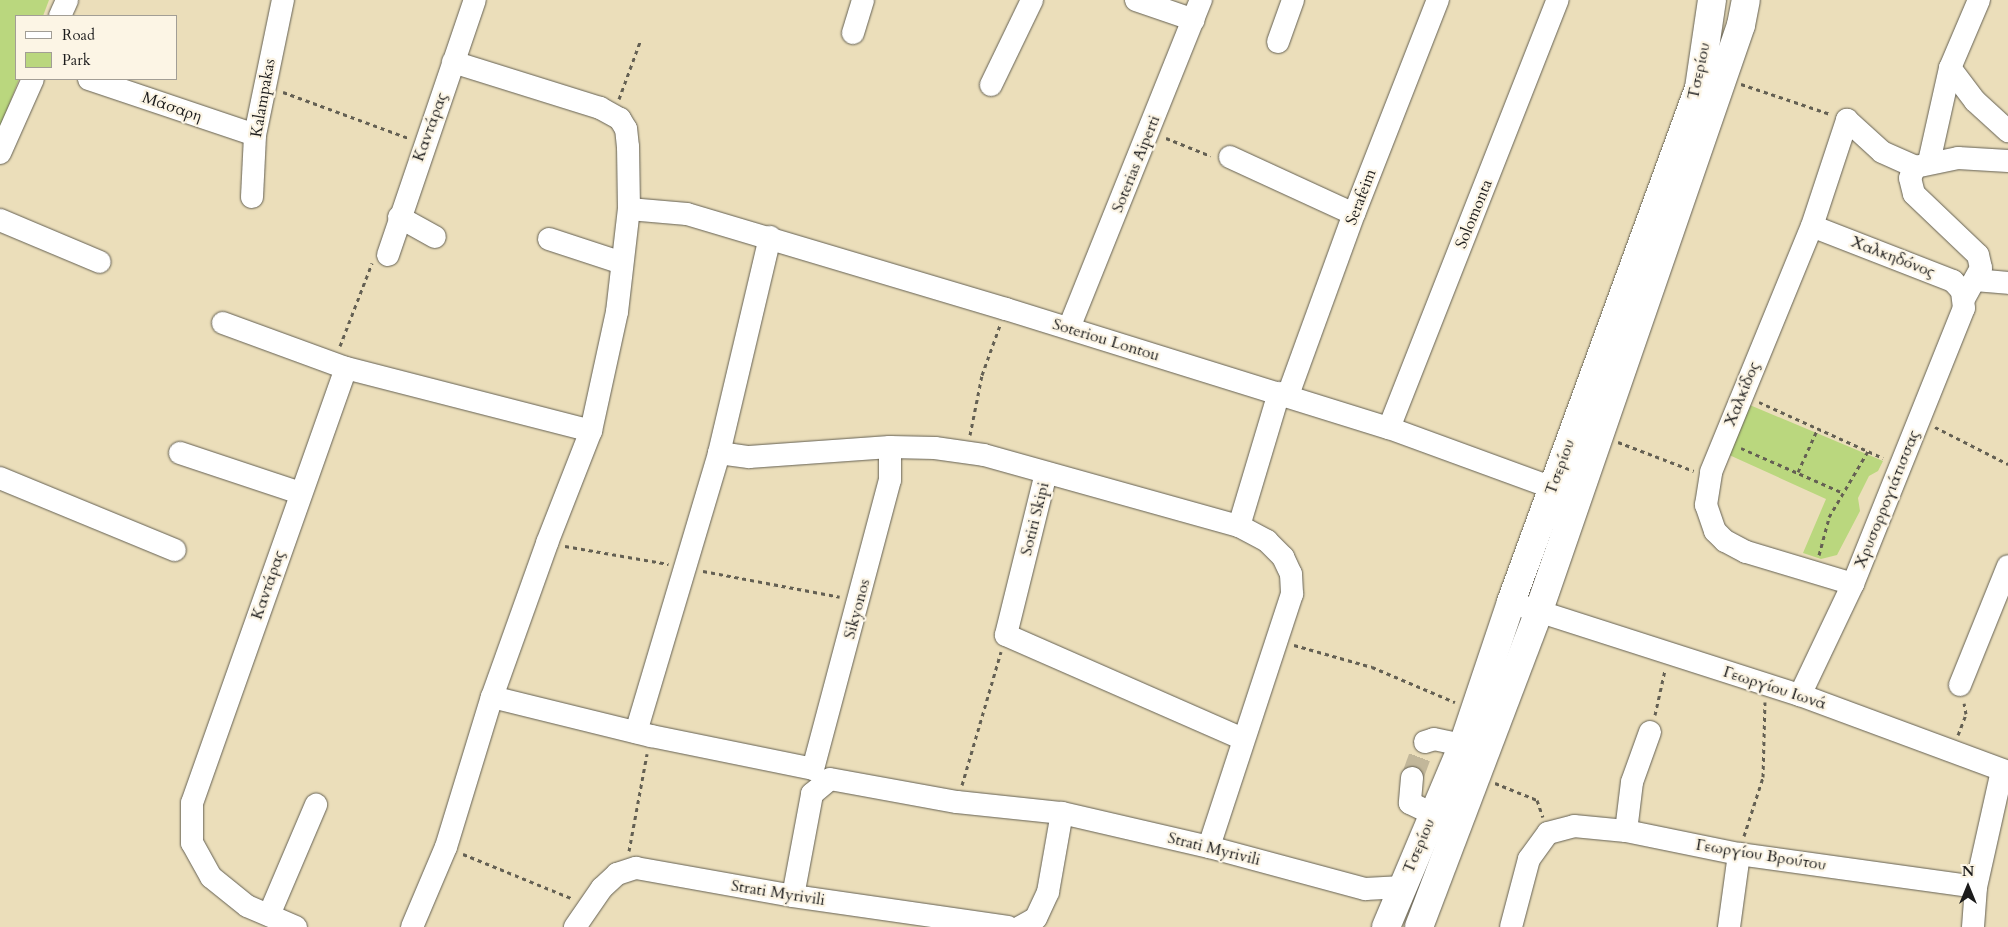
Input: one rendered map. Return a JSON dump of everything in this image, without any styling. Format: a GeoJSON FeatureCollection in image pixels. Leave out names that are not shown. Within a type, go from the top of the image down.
{"type":"FeatureCollection","features":[{"type":"Feature","properties":{"kind":"main road","name":"Τσερίου"},"geometry":{"type":"LineString","coordinates":[[1419,927],[1478,776],[1538,613],[1565,493],[1699,88],[1712,0]]}},
{"type":"Feature","properties":{"kind":"main road","name":"Τσερίου"},"geometry":{"type":"LineString","coordinates":[[1387,924],[1462,745],[1511,602],[1565,493],[1599,435],[1722,78],[1746,0]]}},
{"type":"Feature","properties":{"kind":"street"},"geometry":{"type":"LineString","coordinates":[[60,15],[67,0]]}},
{"type":"Feature","properties":{"kind":"street","name":"Καντάρας"},"geometry":{"type":"LineString","coordinates":[[388,255],[399,217],[475,0]]}},
{"type":"Feature","properties":{"kind":"street"},"geometry":{"type":"LineString","coordinates":[[852,33],[862,0]]}},
{"type":"Feature","properties":{"kind":"street"},"geometry":{"type":"LineString","coordinates":[[991,85],[1032,0]]}},
{"type":"Feature","properties":{"kind":"street"},"geometry":{"type":"LineString","coordinates":[[1136,0],[1198,10]]}},
{"type":"Feature","properties":{"kind":"street"},"geometry":{"type":"LineString","coordinates":[[1278,42],[1293,0]]}},
{"type":"Feature","properties":{"kind":"street","name":"Serafeim"},"geometry":{"type":"LineString","coordinates":[[1239,526],[1283,394],[1438,0]]}},
{"type":"Feature","properties":{"kind":"street","name":"Solomonta"},"geometry":{"type":"LineString","coordinates":[[1389,428],[1558,0]]}},
{"type":"Feature","properties":{"kind":"street","name":"Χρυσορρογιάτισσας"},"geometry":{"type":"LineString","coordinates":[[1800,695],[1853,584],[1960,320],[1970,290],[1981,268],[1978,256],[1914,194],[1910,178],[1922,164],[1950,68],[1979,0]]}},
{"type":"Feature","properties":{"kind":"street","name":"Kalampakas"},"geometry":{"type":"LineString","coordinates":[[252,197],[255,135],[280,1]]}},
{"type":"Feature","properties":{"kind":"street","name":"Soterias Aiperti"},"geometry":{"type":"LineString","coordinates":[[1070,328],[1198,10]]}},
{"type":"Feature","properties":{"kind":"street"},"geometry":{"type":"LineString","coordinates":[[412,927],[446,847],[492,696],[547,543],[591,431],[617,312],[629,209],[626,129],[614,114],[454,62]]}},
{"type":"Feature","properties":{"kind":"street"},"geometry":{"type":"LineString","coordinates":[[1950,68],[1975,101],[2008,131]]}},
{"type":"Feature","properties":{"kind":"street"},"geometry":{"type":"LineString","coordinates":[[0,153],[33,80]]}},
{"type":"Feature","properties":{"kind":"street","name":"Μάσαρη"},"geometry":{"type":"LineString","coordinates":[[92,80],[255,135]]}},
{"type":"Feature","properties":{"kind":"street"},"geometry":{"type":"LineString","coordinates":[[1847,120],[1882,152],[1922,164],[1958,158],[2008,161]]}},
{"type":"Feature","properties":{"kind":"street","name":"Χαλκίδος"},"geometry":{"type":"LineString","coordinates":[[1847,120],[1812,226],[1742,395],[1710,476],[1706,491],[1708,512],[1715,531],[1725,541],[1746,552],[1853,584]]}},
{"type":"Feature","properties":{"kind":"street"},"geometry":{"type":"LineString","coordinates":[[1230,157],[1354,214]]}},
{"type":"Feature","properties":{"kind":"street","name":"Soteriou Lontou"},"geometry":{"type":"LineString","coordinates":[[629,209],[687,214],[770,237],[1070,328],[1389,428],[1565,493]]}},
{"type":"Feature","properties":{"kind":"street"},"geometry":{"type":"LineString","coordinates":[[399,217],[435,237]]}},
{"type":"Feature","properties":{"kind":"street"},"geometry":{"type":"LineString","coordinates":[[0,220],[100,262]]}},
{"type":"Feature","properties":{"kind":"street","name":"Χαλκηδόνος"},"geometry":{"type":"LineString","coordinates":[[1812,226],[1942,275],[1970,290]]}},
{"type":"Feature","properties":{"kind":"street"},"geometry":{"type":"LineString","coordinates":[[643,734],[719,453],[770,237]]}},
{"type":"Feature","properties":{"kind":"street"},"geometry":{"type":"LineString","coordinates":[[548,239],[622,263]]}},
{"type":"Feature","properties":{"kind":"street"},"geometry":{"type":"LineString","coordinates":[[1970,290],[2008,283]]}},
{"type":"Feature","properties":{"kind":"street"},"geometry":{"type":"LineString","coordinates":[[222,323],[346,368],[591,431]]}},
{"type":"Feature","properties":{"kind":"street","name":"Καντάρας"},"geometry":{"type":"LineString","coordinates":[[296,927],[247,906],[211,876],[192,843],[192,803],[300,493],[346,368]]}},
{"type":"Feature","properties":{"kind":"street","name":"Sotiri Skipi"},"geometry":{"type":"LineString","coordinates":[[719,453],[749,456],[890,446],[967,452],[1046,473],[1006,635]]}},
{"type":"Feature","properties":{"kind":"street","name":"Sikyonos"},"geometry":{"type":"LineString","coordinates":[[822,774],[860,600],[890,480],[890,446]]}},
{"type":"Feature","properties":{"kind":"street"},"geometry":{"type":"LineString","coordinates":[[180,453],[300,493]]}},
{"type":"Feature","properties":{"kind":"street"},"geometry":{"type":"LineString","coordinates":[[1046,473],[1239,526],[1267,541],[1283,557],[1291,574],[1292,594],[1279,641],[1243,739],[1209,846]]}},
{"type":"Feature","properties":{"kind":"street"},"geometry":{"type":"LineString","coordinates":[[0,478],[175,550]]}},
{"type":"Feature","properties":{"kind":"street"},"geometry":{"type":"LineString","coordinates":[[1960,685],[2008,566]]}},
{"type":"Feature","properties":{"kind":"street","name":"Γεωργίου Ιωνά"},"geometry":{"type":"LineString","coordinates":[[1511,602],[1538,613],[1800,695],[2005,771]]}},
{"type":"Feature","properties":{"kind":"street"},"geometry":{"type":"LineString","coordinates":[[1006,635],[1243,739]]}},
{"type":"Feature","properties":{"kind":"street","name":"Strati Myrivili"},"geometry":{"type":"LineString","coordinates":[[492,696],[643,734],[957,802],[1062,813],[1209,846],[1365,889],[1402,887]]}},
{"type":"Feature","properties":{"kind":"street"},"geometry":{"type":"LineString","coordinates":[[1626,831],[1632,782],[1650,732]]}},
{"type":"Feature","properties":{"kind":"street"},"geometry":{"type":"LineString","coordinates":[[1425,742],[1434,740],[1462,745]]}},
{"type":"Feature","properties":{"kind":"street"},"geometry":{"type":"LineString","coordinates":[[1973,927],[1976,887],[2005,771]]}},
{"type":"Feature","properties":{"kind":"street"},"geometry":{"type":"LineString","coordinates":[[793,896],[812,794],[822,774]]}},
{"type":"Feature","properties":{"kind":"street"},"geometry":{"type":"LineString","coordinates":[[1412,778],[1410,803],[1433,814]]}},
{"type":"Feature","properties":{"kind":"street"},"geometry":{"type":"LineString","coordinates":[[268,915],[316,805]]}},
{"type":"Feature","properties":{"kind":"street"},"geometry":{"type":"LineString","coordinates":[[1020,927],[1036,918],[1048,892],[1062,813]]}},
{"type":"Feature","properties":{"kind":"street","name":"Γεωργίου Βρούτου"},"geometry":{"type":"LineString","coordinates":[[1548,833],[1574,826],[1626,831],[1739,854],[1976,887]]}},
{"type":"Feature","properties":{"kind":"street"},"geometry":{"type":"LineString","coordinates":[[1511,927],[1529,859],[1548,833]]}},
{"type":"Feature","properties":{"kind":"street"},"geometry":{"type":"LineString","coordinates":[[1729,927],[1739,854]]}},
{"type":"Feature","properties":{"kind":"street","name":"Strati Myrivili"},"geometry":{"type":"LineString","coordinates":[[629,871],[636,868],[793,896],[1008,927]]}},
{"type":"Feature","properties":{"kind":"street"},"geometry":{"type":"LineString","coordinates":[[576,927],[588,906],[617,874],[629,871]]}},
{"type":"Feature","properties":{"kind":"street"},"geometry":{"type":"LineString","coordinates":[[1365,889],[1387,924]]}},
{"type":"Feature","properties":{"kind":"path"},"geometry":{"type":"LineString","coordinates":[[614,114],[640,42]]}},
{"type":"Feature","properties":{"kind":"path"},"geometry":{"type":"LineString","coordinates":[[1722,78],[1847,120]]}},
{"type":"Feature","properties":{"kind":"path"},"geometry":{"type":"LineString","coordinates":[[264,84],[424,144]]}},
{"type":"Feature","properties":{"kind":"path"},"geometry":{"type":"LineString","coordinates":[[1149,131],[1211,156],[1230,157]]}},
{"type":"Feature","properties":{"kind":"path"},"geometry":{"type":"LineString","coordinates":[[346,368],[339,348],[372,263],[388,255]]}},
{"type":"Feature","properties":{"kind":"path"},"geometry":{"type":"LineString","coordinates":[[967,452],[982,375],[1006,309]]}},
{"type":"Feature","properties":{"kind":"path"},"geometry":{"type":"LineString","coordinates":[[1742,395],[1901,466]]}},
{"type":"Feature","properties":{"kind":"path"},"geometry":{"type":"LineString","coordinates":[[1920,419],[2008,464]]}},
{"type":"Feature","properties":{"kind":"path"},"geometry":{"type":"LineString","coordinates":[[1798,472],[1818,428]]}},
{"type":"Feature","properties":{"kind":"path"},"geometry":{"type":"LineString","coordinates":[[1599,435],[1710,476]]}},
{"type":"Feature","properties":{"kind":"path"},"geometry":{"type":"LineString","coordinates":[[1738,447],[1841,492]]}},
{"type":"Feature","properties":{"kind":"path"},"geometry":{"type":"LineString","coordinates":[[1818,558],[1829,517],[1841,492],[1868,451]]}},
{"type":"Feature","properties":{"kind":"path"},"geometry":{"type":"LineString","coordinates":[[547,543],[860,600]]}},
{"type":"Feature","properties":{"kind":"path"},"geometry":{"type":"LineString","coordinates":[[957,802],[1006,635]]}},
{"type":"Feature","properties":{"kind":"path"},"geometry":{"type":"LineString","coordinates":[[1279,641],[1372,667],[1474,709]]}},
{"type":"Feature","properties":{"kind":"path"},"geometry":{"type":"LineString","coordinates":[[1650,732],[1669,654]]}},
{"type":"Feature","properties":{"kind":"path"},"geometry":{"type":"LineString","coordinates":[[1739,854],[1763,777],[1766,684]]}},
{"type":"Feature","properties":{"kind":"path"},"geometry":{"type":"LineString","coordinates":[[1951,752],[1966,714],[1960,685]]}},
{"type":"Feature","properties":{"kind":"path"},"geometry":{"type":"LineString","coordinates":[[629,871],[629,850],[643,734]]}},
{"type":"Feature","properties":{"kind":"path"},"geometry":{"type":"LineString","coordinates":[[1478,776],[1537,800],[1548,833]]}},
{"type":"Feature","properties":{"kind":"path"},"geometry":{"type":"LineString","coordinates":[[446,847],[588,906]]}},
{"type":"Feature","properties":{"kind":"green space"},"geometry":{"type":"Polygon","coordinates":[[[0,0],[49,0],[43,15],[15,15],[15,80],[19,80],[0,128],[0,0]]]}},
{"type":"Feature","properties":{"kind":"green space"},"geometry":{"type":"Polygon","coordinates":[[[1745,403],[1883,461],[1878,471],[1869,476],[1858,498],[1860,511],[1837,555],[1821,559],[1803,553],[1826,499],[1727,454],[1745,403]]]}},
{"type":"Feature","properties":{"kind":"tunnel"},"geometry":{"type":"LineString","coordinates":[[1412,778],[1425,742]]}}]}
